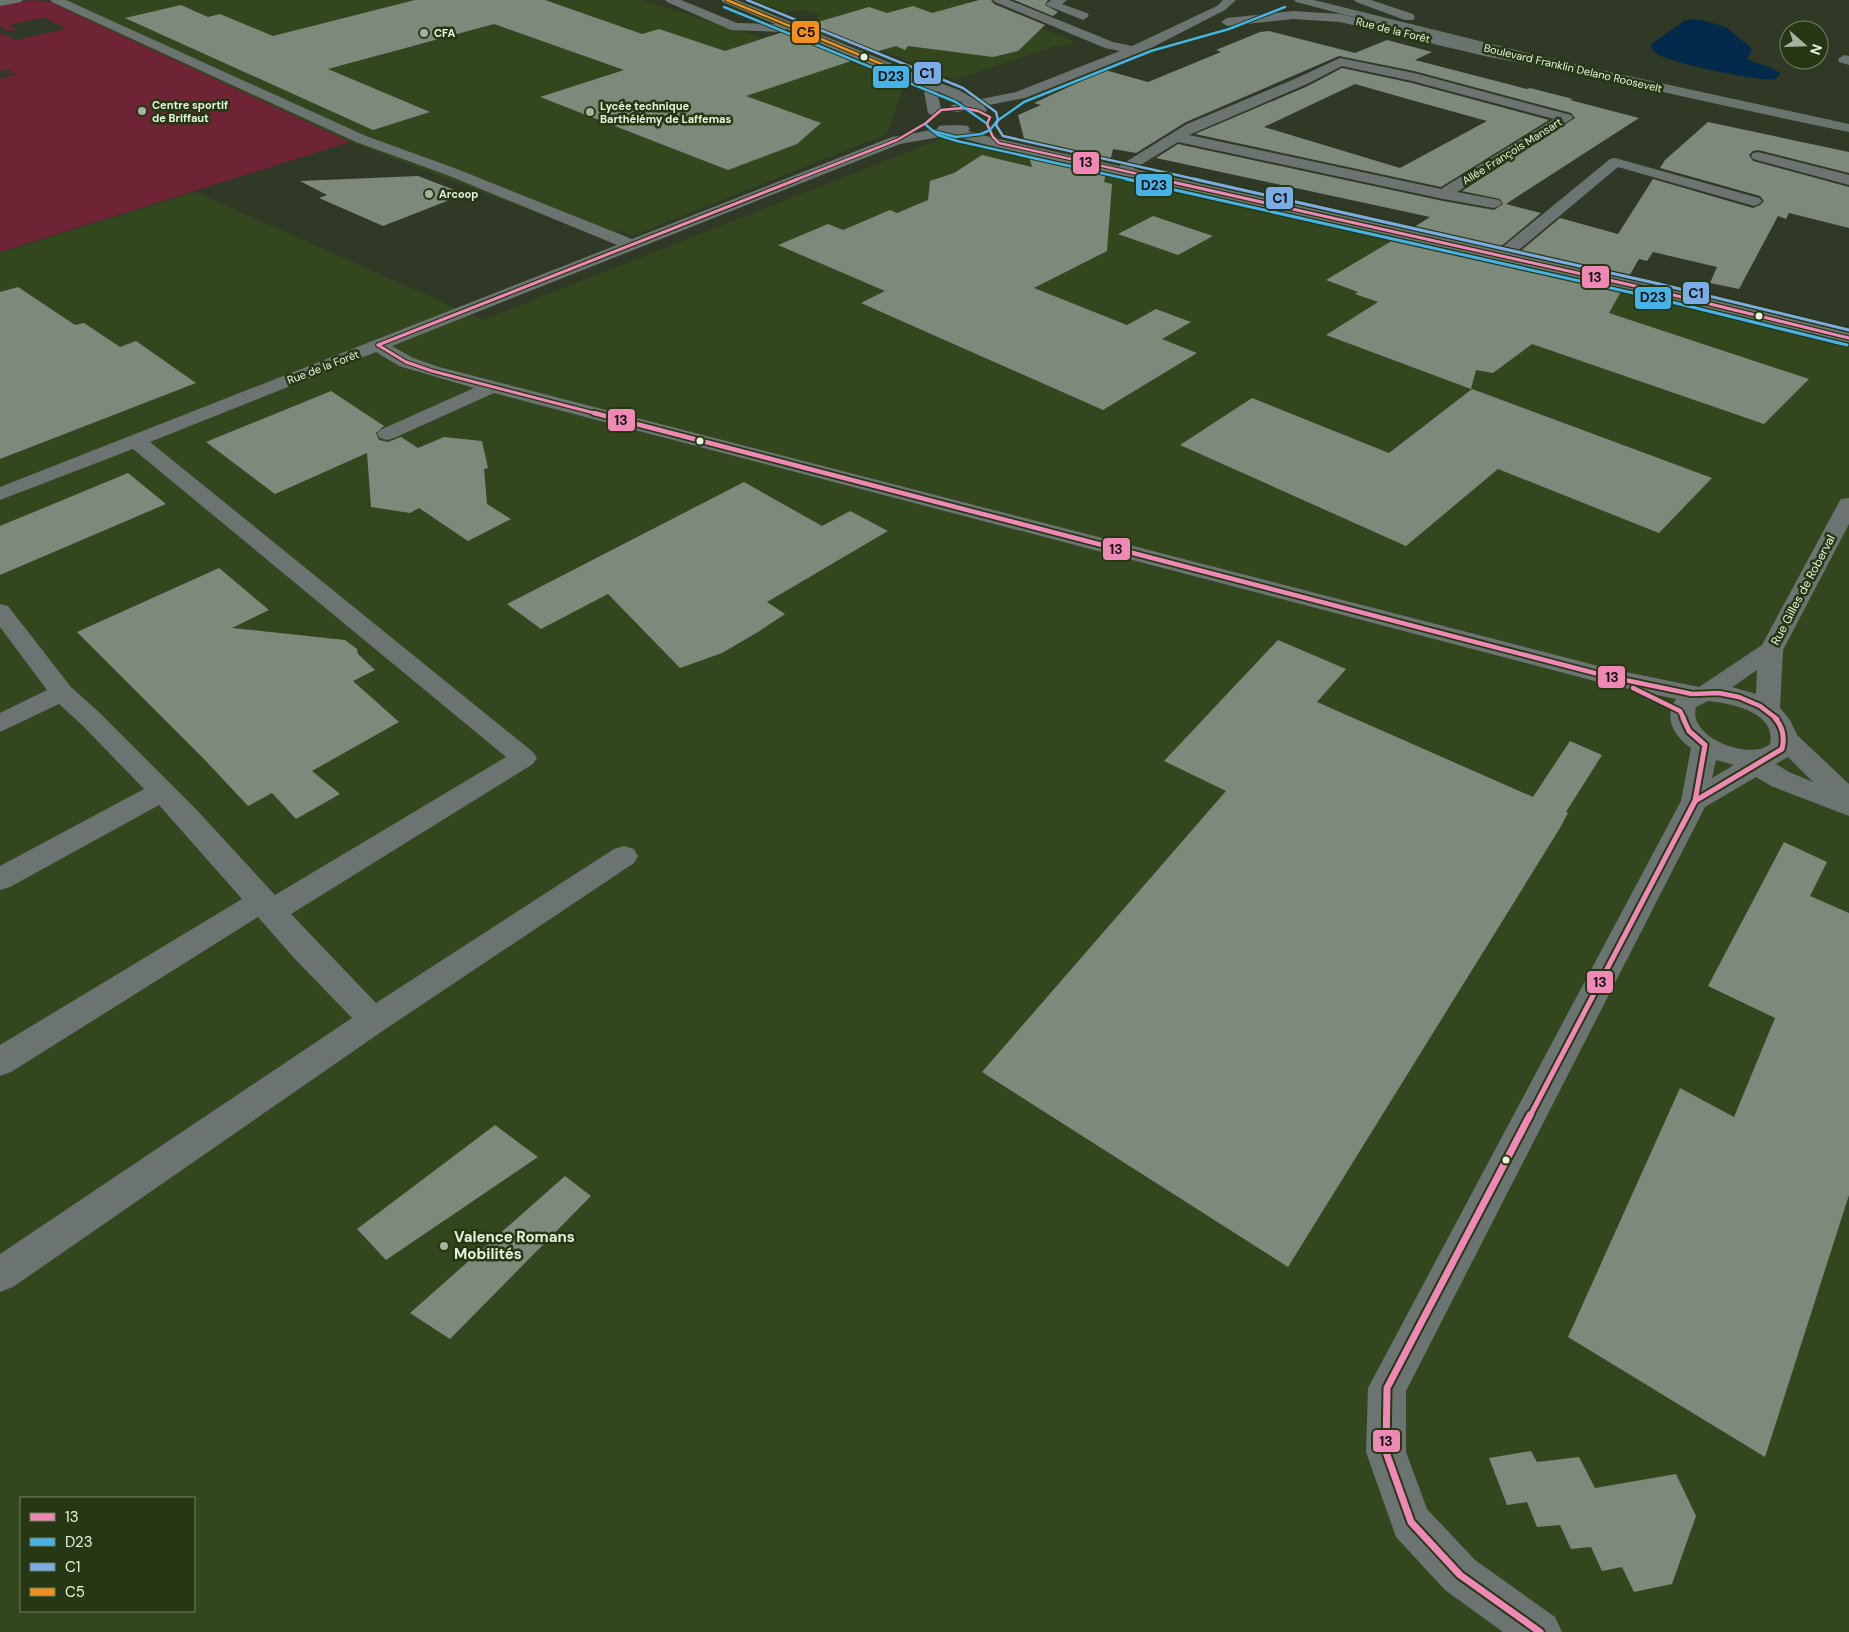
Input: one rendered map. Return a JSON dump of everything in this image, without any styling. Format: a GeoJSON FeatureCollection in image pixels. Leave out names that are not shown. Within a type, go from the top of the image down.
{"type":"FeatureCollection","features":[{"type":"Feature","properties":{"kind":"main road","name":"Boulevard Franklin Delano Roosevelt"},"geometry":{"type":"LineString","coordinates":[[1300,0],[1419,32],[1557,65],[1849,128]]}},
{"type":"Feature","properties":{"kind":"main road","name":"Boulevard Franklin Delano Roosevelt"},"geometry":{"type":"LineString","coordinates":[[1337,0],[1610,67],[1849,117]]}},
{"type":"Feature","properties":{"kind":"street"},"geometry":{"type":"LineString","coordinates":[[56,0],[361,140],[452,172],[632,245]]}},
{"type":"Feature","properties":{"kind":"street"},"geometry":{"type":"LineString","coordinates":[[671,0],[735,27],[795,28]]}},
{"type":"Feature","properties":{"kind":"street"},"geometry":{"type":"LineString","coordinates":[[727,0],[924,82],[949,90],[983,114],[993,137],[999,143]]}},
{"type":"Feature","properties":{"kind":"street"},"geometry":{"type":"LineString","coordinates":[[999,0],[1109,45],[1131,50]]}},
{"type":"Feature","properties":{"kind":"street"},"geometry":{"type":"LineString","coordinates":[[1061,0],[1052,4],[1099,22]]}},
{"type":"Feature","properties":{"kind":"street","name":"Rue de la Forêt"},"geometry":{"type":"LineString","coordinates":[[0,494],[897,140],[938,122],[963,129],[983,114],[1020,95],[1131,50],[1227,22],[1282,0]]}},
{"type":"Feature","properties":{"kind":"street"},"geometry":{"type":"LineString","coordinates":[[1360,0],[1414,20]]}},
{"type":"Feature","properties":{"kind":"street","name":"Rue de la Forêt"},"geometry":{"type":"LineString","coordinates":[[1149,44],[1222,8],[1228,1]]}},
{"type":"Feature","properties":{"kind":"street","name":"Rue de la Forêt"},"geometry":{"type":"LineString","coordinates":[[1227,22],[1293,15],[1340,18],[1489,53],[1557,65]]}},
{"type":"Feature","properties":{"kind":"street"},"geometry":{"type":"LineString","coordinates":[[1136,36],[1149,44]]}},
{"type":"Feature","properties":{"kind":"street"},"geometry":{"type":"LineString","coordinates":[[1071,44],[1113,58]]}},
{"type":"Feature","properties":{"kind":"street","name":"Allée François Mansart"},"geometry":{"type":"LineString","coordinates":[[1124,170],[1192,127],[1302,81],[1340,62],[1414,77],[1566,118],[1443,194]]}},
{"type":"Feature","properties":{"kind":"street"},"geometry":{"type":"LineString","coordinates":[[924,82],[931,91],[938,122]]}},
{"type":"Feature","properties":{"kind":"street"},"geometry":{"type":"LineString","coordinates":[[938,122],[957,108],[983,114],[1020,95]]}},
{"type":"Feature","properties":{"kind":"street"},"geometry":{"type":"LineString","coordinates":[[938,122],[999,143],[1654,290],[1849,338]]}},
{"type":"Feature","properties":{"kind":"street","name":"Rue de la Forêt"},"geometry":{"type":"LineString","coordinates":[[897,140],[938,122]]}},
{"type":"Feature","properties":{"kind":"street"},"geometry":{"type":"LineString","coordinates":[[1177,137],[1443,194],[1494,203]]}},
{"type":"Feature","properties":{"kind":"street"},"geometry":{"type":"LineString","coordinates":[[1758,156],[1849,180]]}},
{"type":"Feature","properties":{"kind":"street"},"geometry":{"type":"LineString","coordinates":[[1502,256],[1615,162],[1754,201]]}},
{"type":"Feature","properties":{"kind":"street"},"geometry":{"type":"LineString","coordinates":[[378,345],[406,362],[492,387],[1695,700],[1738,697],[1766,710],[1784,730],[1765,755],[1695,801]]}},
{"type":"Feature","properties":{"kind":"street"},"geometry":{"type":"LineString","coordinates":[[387,434],[492,387]]}},
{"type":"Feature","properties":{"kind":"street"},"geometry":{"type":"LineString","coordinates":[[0,1062],[524,758],[134,440]]}},
{"type":"Feature","properties":{"kind":"street","name":"Rue Gilles de Roberval"},"geometry":{"type":"LineString","coordinates":[[1766,710],[1771,650],[1849,504]]}},
{"type":"Feature","properties":{"kind":"street"},"geometry":{"type":"LineString","coordinates":[[1,612],[62,693],[92,720],[161,792],[268,906],[305,950],[348,992],[373,1021]]}},
{"type":"Feature","properties":{"kind":"street","name":"Rue Gilles de Roberval"},"geometry":{"type":"LineString","coordinates":[[1695,700],[1771,650]]}},
{"type":"Feature","properties":{"kind":"street"},"geometry":{"type":"LineString","coordinates":[[0,722],[62,693]]}},
{"type":"Feature","properties":{"kind":"street"},"geometry":{"type":"LineString","coordinates":[[1695,700],[1682,722],[1691,734],[1705,745],[1725,754],[1765,755],[1849,800]]}},
{"type":"Feature","properties":{"kind":"street"},"geometry":{"type":"LineString","coordinates":[[1540,1632],[1460,1575],[1411,1522],[1386,1452],[1387,1388],[1695,801],[1705,745]]}},
{"type":"Feature","properties":{"kind":"street"},"geometry":{"type":"LineString","coordinates":[[1765,755],[1780,779],[1849,806]]}},
{"type":"Feature","properties":{"kind":"street"},"geometry":{"type":"LineString","coordinates":[[0,879],[161,792]]}},
{"type":"Feature","properties":{"kind":"street"},"geometry":{"type":"LineString","coordinates":[[0,1275],[373,1021],[624,856]]}},
{"type":"Feature","properties":{"kind":"shaded area","name":"Centre sportif de Briffaut"},"geometry":{"type":"Polygon","coordinates":[[[31,0],[50,2],[350,142],[0,252],[0,79],[17,74],[13,72],[0,76],[11,71],[7,69],[0,71],[0,34],[15,40],[66,29],[44,17],[9,25],[17,30],[9,31],[0,26],[0,6],[31,0]]]}},
{"type":"Feature","properties":{"kind":"shaded area","name":"Lycée technique Barthélémy de Laffemas"},"geometry":{"type":"Polygon","coordinates":[[[59,0],[642,0],[763,38],[782,33],[898,82],[903,89],[887,134],[632,236],[619,230],[603,238],[350,142],[50,2],[59,0]]]}},
{"type":"Feature","properties":{"kind":"shaded area"},"geometry":{"type":"Polygon","coordinates":[[[754,0],[966,0],[1076,42],[1064,46],[1054,46],[956,80],[811,23],[820,15],[806,10],[784,12],[754,0]]]}},
{"type":"Feature","properties":{"kind":"shaded area"},"geometry":{"type":"Polygon","coordinates":[[[943,138],[1849,345],[1849,1632],[0,1632],[0,253],[195,192],[483,320],[943,138]]]}},
{"type":"Feature","properties":{"kind":"water"},"geometry":{"type":"Polygon","coordinates":[[[1693,19],[1726,27],[1751,48],[1752,51],[1747,59],[1774,69],[1780,73],[1779,76],[1775,79],[1767,79],[1735,75],[1678,62],[1665,58],[1655,52],[1650,45],[1684,21],[1693,19]]]}},
{"type":"Feature","properties":{"kind":"building"},"geometry":{"type":"Polygon","coordinates":[[[415,0],[545,0],[642,34],[659,29],[725,51],[786,31],[854,60],[746,96],[821,123],[797,144],[728,170],[540,97],[624,70],[494,24],[328,69],[430,112],[373,130],[125,18],[181,5],[208,17],[220,14],[273,36],[415,0]]]}},
{"type":"Feature","properties":{"kind":"building"},"geometry":{"type":"Polygon","coordinates":[[[979,0],[991,0],[994,4],[1045,25],[1018,51],[993,57],[908,46],[905,50],[896,46],[872,53],[804,26],[869,7],[887,13],[913,6],[932,13],[979,0]]]}},
{"type":"Feature","properties":{"kind":"building"},"geometry":{"type":"Polygon","coordinates":[[[1014,0],[1048,0],[1045,5],[1058,12],[1053,16],[1014,0]]]}},
{"type":"Feature","properties":{"kind":"building"},"geometry":{"type":"Polygon","coordinates":[[[1269,31],[1355,53],[1387,40],[1432,52],[1415,60],[1573,99],[1570,100],[1639,118],[1506,204],[1541,213],[1499,248],[1411,229],[1430,217],[1156,158],[1178,144],[1443,201],[1494,210],[1503,204],[1500,199],[1462,191],[1575,118],[1571,113],[1414,71],[1339,56],[1186,122],[1136,153],[1113,149],[1110,162],[1025,143],[1018,115],[1041,105],[1034,103],[1105,70],[1148,82],[1221,52],[1216,50],[1260,32],[1269,31]]]}},
{"type":"Feature","properties":{"kind":"building"},"geometry":{"type":"Polygon","coordinates":[[[1342,68],[1412,83],[1549,120],[1441,187],[1195,134],[1308,86],[1342,68]],[[1355,84],[1264,127],[1400,168],[1487,121],[1355,84]]]}},
{"type":"Feature","properties":{"kind":"building"},"geometry":{"type":"Polygon","coordinates":[[[1708,122],[1849,152],[1849,173],[1758,150],[1753,151],[1749,155],[1753,161],[1849,187],[1849,228],[1789,213],[1786,219],[1778,216],[1739,289],[1710,283],[1717,267],[1653,252],[1647,261],[1639,259],[1628,278],[1518,253],[1560,218],[1618,234],[1653,179],[1753,208],[1760,205],[1764,201],[1760,196],[1660,168],[1665,160],[1708,122]]]}},
{"type":"Feature","properties":{"kind":"building"},"geometry":{"type":"Polygon","coordinates":[[[982,155],[1032,167],[1029,156],[1106,174],[1104,182],[1112,184],[1107,251],[1034,288],[1127,325],[1156,309],[1191,322],[1162,339],[1197,353],[1103,410],[861,303],[885,291],[778,245],[828,224],[843,230],[890,210],[897,213],[928,200],[930,181],[954,173],[982,155]]]}},
{"type":"Feature","properties":{"kind":"building"},"geometry":{"type":"Polygon","coordinates":[[[418,176],[465,194],[383,226],[319,198],[327,195],[300,181],[418,176]]]}},
{"type":"Feature","properties":{"kind":"building"},"geometry":{"type":"Polygon","coordinates":[[[1153,216],[1213,236],[1178,255],[1118,234],[1153,216]]]}},
{"type":"Feature","properties":{"kind":"building"},"geometry":{"type":"Polygon","coordinates":[[[1395,239],[1622,290],[1609,313],[1809,379],[1764,424],[1532,344],[1493,373],[1476,370],[1471,389],[1326,335],[1378,302],[1355,294],[1358,292],[1326,280],[1395,239]]]}},
{"type":"Feature","properties":{"kind":"building"},"geometry":{"type":"Polygon","coordinates":[[[18,287],[75,325],[84,323],[120,347],[136,341],[196,383],[0,459],[0,292],[18,287]]]}},
{"type":"Feature","properties":{"kind":"building"},"geometry":{"type":"Polygon","coordinates":[[[1472,389],[1712,478],[1659,533],[1498,469],[1406,546],[1180,445],[1252,398],[1389,453],[1472,389]]]}},
{"type":"Feature","properties":{"kind":"building"},"geometry":{"type":"Polygon","coordinates":[[[331,391],[384,426],[376,433],[379,440],[388,442],[401,437],[418,448],[444,437],[482,441],[488,468],[484,469],[487,504],[511,519],[468,541],[419,508],[410,513],[371,507],[367,453],[275,494],[206,442],[331,391]]]}},
{"type":"Feature","properties":{"kind":"building"},"geometry":{"type":"Polygon","coordinates":[[[128,473],[166,504],[0,575],[0,526],[128,473]]]}},
{"type":"Feature","properties":{"kind":"building"},"geometry":{"type":"Polygon","coordinates":[[[744,482],[822,526],[850,511],[888,531],[767,602],[785,614],[758,632],[722,653],[680,668],[608,594],[541,629],[507,604],[744,482]]]}},
{"type":"Feature","properties":{"kind":"building"},"geometry":{"type":"Polygon","coordinates":[[[219,568],[269,610],[232,628],[345,640],[357,649],[358,654],[375,670],[353,681],[399,722],[312,771],[340,794],[296,819],[272,793],[248,806],[204,759],[77,632],[219,568]]]}},
{"type":"Feature","properties":{"kind":"building"},"geometry":{"type":"Polygon","coordinates":[[[1278,640],[1346,669],[1317,702],[1533,797],[1570,741],[1602,755],[1566,812],[1568,813],[1560,828],[1288,1267],[982,1072],[1226,791],[1164,761],[1278,640]]]}},
{"type":"Feature","properties":{"kind":"building"},"geometry":{"type":"Polygon","coordinates":[[[1784,842],[1827,862],[1810,896],[1849,913],[1849,1195],[1765,1457],[1568,1337],[1680,1088],[1734,1117],[1775,1018],[1708,986],[1784,842]]]}},
{"type":"Feature","properties":{"kind":"building"},"geometry":{"type":"Polygon","coordinates":[[[495,1125],[538,1157],[386,1260],[357,1229],[495,1125]]]}},
{"type":"Feature","properties":{"kind":"building"},"geometry":{"type":"Polygon","coordinates":[[[565,1176],[591,1196],[450,1339],[410,1313],[565,1176]]]}},
{"type":"Feature","properties":{"kind":"building"},"geometry":{"type":"Polygon","coordinates":[[[1531,1451],[1537,1462],[1579,1457],[1595,1488],[1676,1474],[1696,1516],[1672,1584],[1634,1592],[1622,1567],[1602,1571],[1591,1547],[1571,1549],[1560,1525],[1537,1527],[1527,1502],[1507,1505],[1489,1458],[1531,1451]]]}},
{"type":"Feature","properties":{"kind":"transit line","name":"C5"},"geometry":{"type":"LineString","coordinates":[[727,0],[884,65]]}},
{"type":"Feature","properties":{"kind":"transit line","name":"C1"},"geometry":{"type":"LineString","coordinates":[[747,0],[963,88],[996,112],[998,120],[996,125],[1003,136],[1655,283],[1849,330]]}},
{"type":"Feature","properties":{"kind":"transit line","name":"D23"},"geometry":{"type":"LineString","coordinates":[[724,7],[956,102],[986,123]]}},
{"type":"Feature","properties":{"kind":"transit line","name":"D23"},"geometry":{"type":"LineString","coordinates":[[933,131],[956,137],[981,134],[990,130],[997,121],[1024,102],[1151,51],[1229,29],[1285,7]]}},
{"type":"Feature","properties":{"kind":"transit line","name":"13"},"geometry":{"type":"LineString","coordinates":[[378,345],[897,140],[919,128],[931,119],[935,113],[955,107],[971,109],[990,117],[987,124],[993,137],[999,143],[1653,290],[1849,338]]}},
{"type":"Feature","properties":{"kind":"transit line","name":"D23"},"geometry":{"type":"LineString","coordinates":[[926,125],[938,135],[957,141],[1651,297],[1847,345]]}},
{"type":"Feature","properties":{"kind":"transit line","name":"13"},"geometry":{"type":"LineString","coordinates":[[378,345],[406,362],[432,371],[1606,676],[1692,694],[1728,694],[1760,706],[1777,719],[1782,728],[1784,738],[1782,749],[1695,801],[1387,1388],[1386,1452],[1411,1522],[1460,1575],[1540,1632]]}},
{"type":"Feature","properties":{"kind":"transit line","name":"13"},"geometry":{"type":"LineString","coordinates":[[1633,688],[1680,711],[1689,731],[1705,745],[1695,801],[1681,828]]}},
{"type":"Feature","properties":{"kind":"place","name":"CFA"},"geometry":{"type":"Point","coordinates":[424,33]}},
{"type":"Feature","properties":{"kind":"place","name":"Centre sportif de Briffaut"},"geometry":{"type":"Point","coordinates":[142,111]}},
{"type":"Feature","properties":{"kind":"place","name":"Lycée technique Barthélémy de Laffemas"},"geometry":{"type":"Point","coordinates":[590,112]}},
{"type":"Feature","properties":{"kind":"place","name":"Arcoop"},"geometry":{"type":"Point","coordinates":[429,194]}},
{"type":"Feature","properties":{"kind":"place","name":"Valence Romans Mobilités"},"geometry":{"type":"Point","coordinates":[444,1246]}}]}
